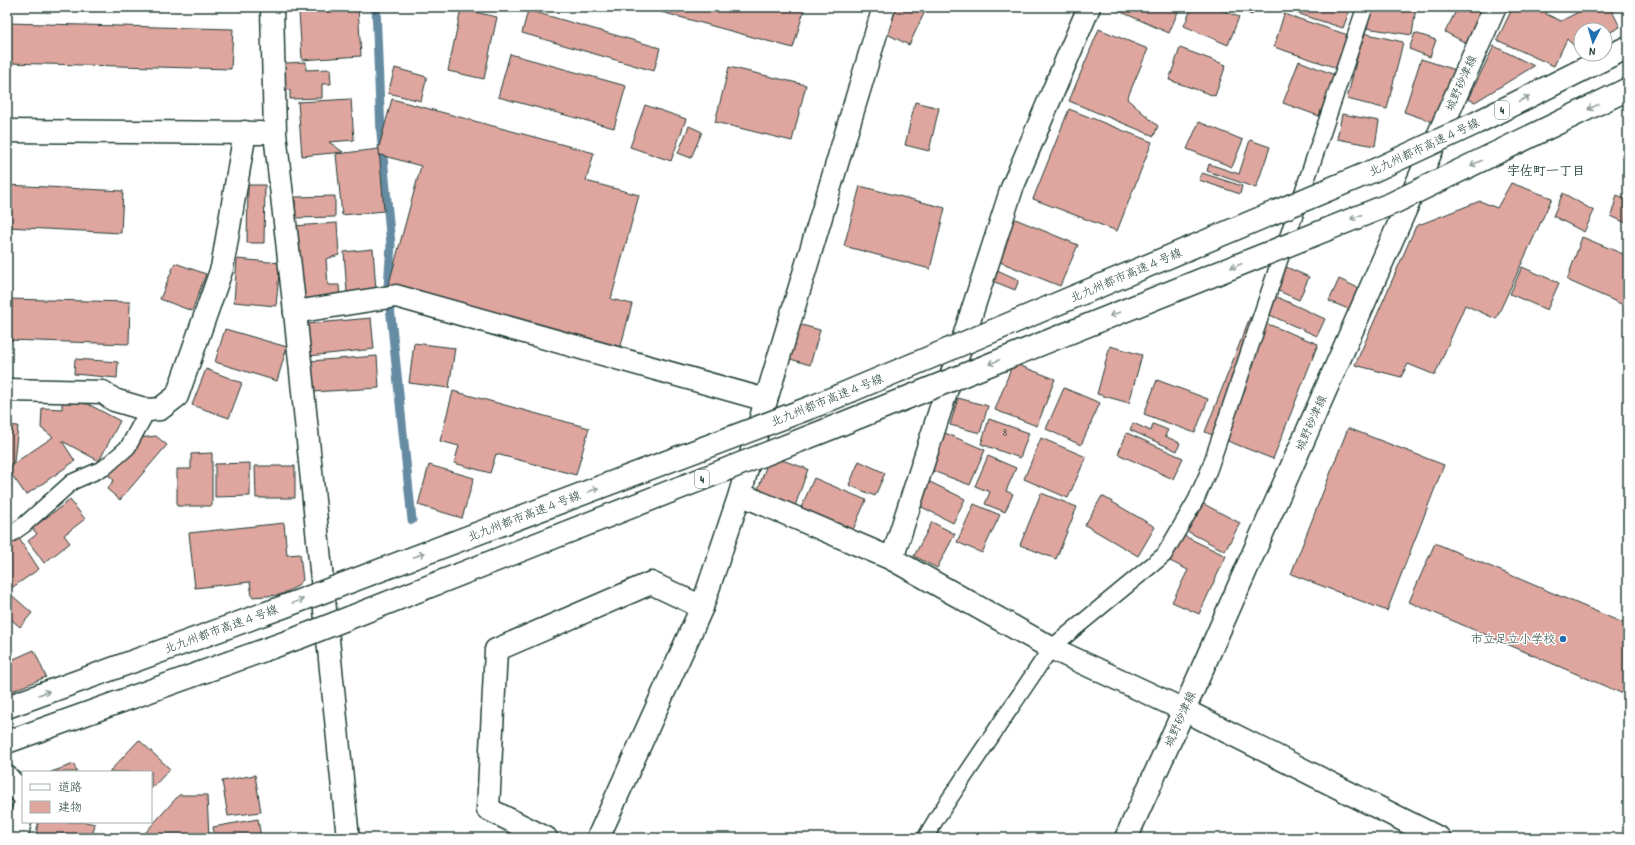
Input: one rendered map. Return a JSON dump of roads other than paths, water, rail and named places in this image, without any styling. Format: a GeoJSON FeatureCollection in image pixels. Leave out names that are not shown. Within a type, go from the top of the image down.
{"type":"FeatureCollection","features":[{"type":"Feature","properties":{"kind":"main road"},"geometry":{"type":"LineString","coordinates":[[272,7],[275,133],[295,312],[348,838]]}},
{"type":"Feature","properties":{"kind":"main road"},"geometry":{"type":"LineString","coordinates":[[598,838],[702,607],[740,494],[766,400],[884,7]]}},
{"type":"Feature","properties":{"kind":"main road"},"geometry":{"type":"LineString","coordinates":[[892,559],[1012,188],[1089,7]]}},
{"type":"Feature","properties":{"kind":"main road","name":"城野砂津線"},"geometry":{"type":"LineString","coordinates":[[1126,838],[1495,7]]}},
{"type":"Feature","properties":{"kind":"main road","name":"北九州都市高速４号線"},"geometry":{"type":"LineString","coordinates":[[7,707],[283,607],[817,405],[1375,170],[1476,123],[1628,47]]}},
{"type":"Feature","properties":{"kind":"main road","name":"4"},"geometry":{"type":"LineString","coordinates":[[7,742],[298,638],[816,434],[1385,206],[1497,154],[1628,89]]}},
{"type":"Feature","properties":{"kind":"main road"},"geometry":{"type":"LineString","coordinates":[[7,131],[275,133]]}},
{"type":"Feature","properties":{"kind":"main road"},"geometry":{"type":"LineString","coordinates":[[7,390],[103,392],[114,400],[148,410],[160,409],[177,396],[222,268],[245,132]]}},
{"type":"Feature","properties":{"kind":"main road"},"geometry":{"type":"LineString","coordinates":[[295,312],[396,296],[766,400]]}},
{"type":"Feature","properties":{"kind":"main road"},"geometry":{"type":"LineString","coordinates":[[740,494],[892,559],[1051,648],[1184,710],[1439,838]]}},
{"type":"Feature","properties":{"kind":"main road"},"geometry":{"type":"LineString","coordinates":[[546,838],[488,809],[496,650],[651,583],[702,607]]}},
{"type":"Feature","properties":{"kind":"main road"},"geometry":{"type":"LineString","coordinates":[[7,776],[22,794]]}},
{"type":"Feature","properties":{"kind":"main road"},"geometry":{"type":"LineString","coordinates":[[16,838],[22,814]]}},
{"type":"Feature","properties":{"kind":"lane"},"geometry":{"type":"LineString","coordinates":[[926,838],[938,816],[1051,648],[1164,555],[1196,500],[1210,470],[1365,7]]}},
{"type":"Feature","properties":{"kind":"lane"},"geometry":{"type":"LineString","coordinates":[[7,537],[24,525],[72,482],[104,468],[128,448],[148,410]]}},
{"type":"Feature","properties":{"kind":"waterway"},"geometry":{"type":"LineString","coordinates":[[376,7],[381,134],[391,245],[388,287],[412,520]]}},
{"type":"Feature","properties":{"kind":"place","name":"市立足立小学校"},"geometry":{"type":"Point","coordinates":[1563,639]}},
{"type":"Feature","properties":{"kind":"district","name":"宇佐町一丁目"},"geometry":{"type":"Point","coordinates":[1546,170]}}]}
